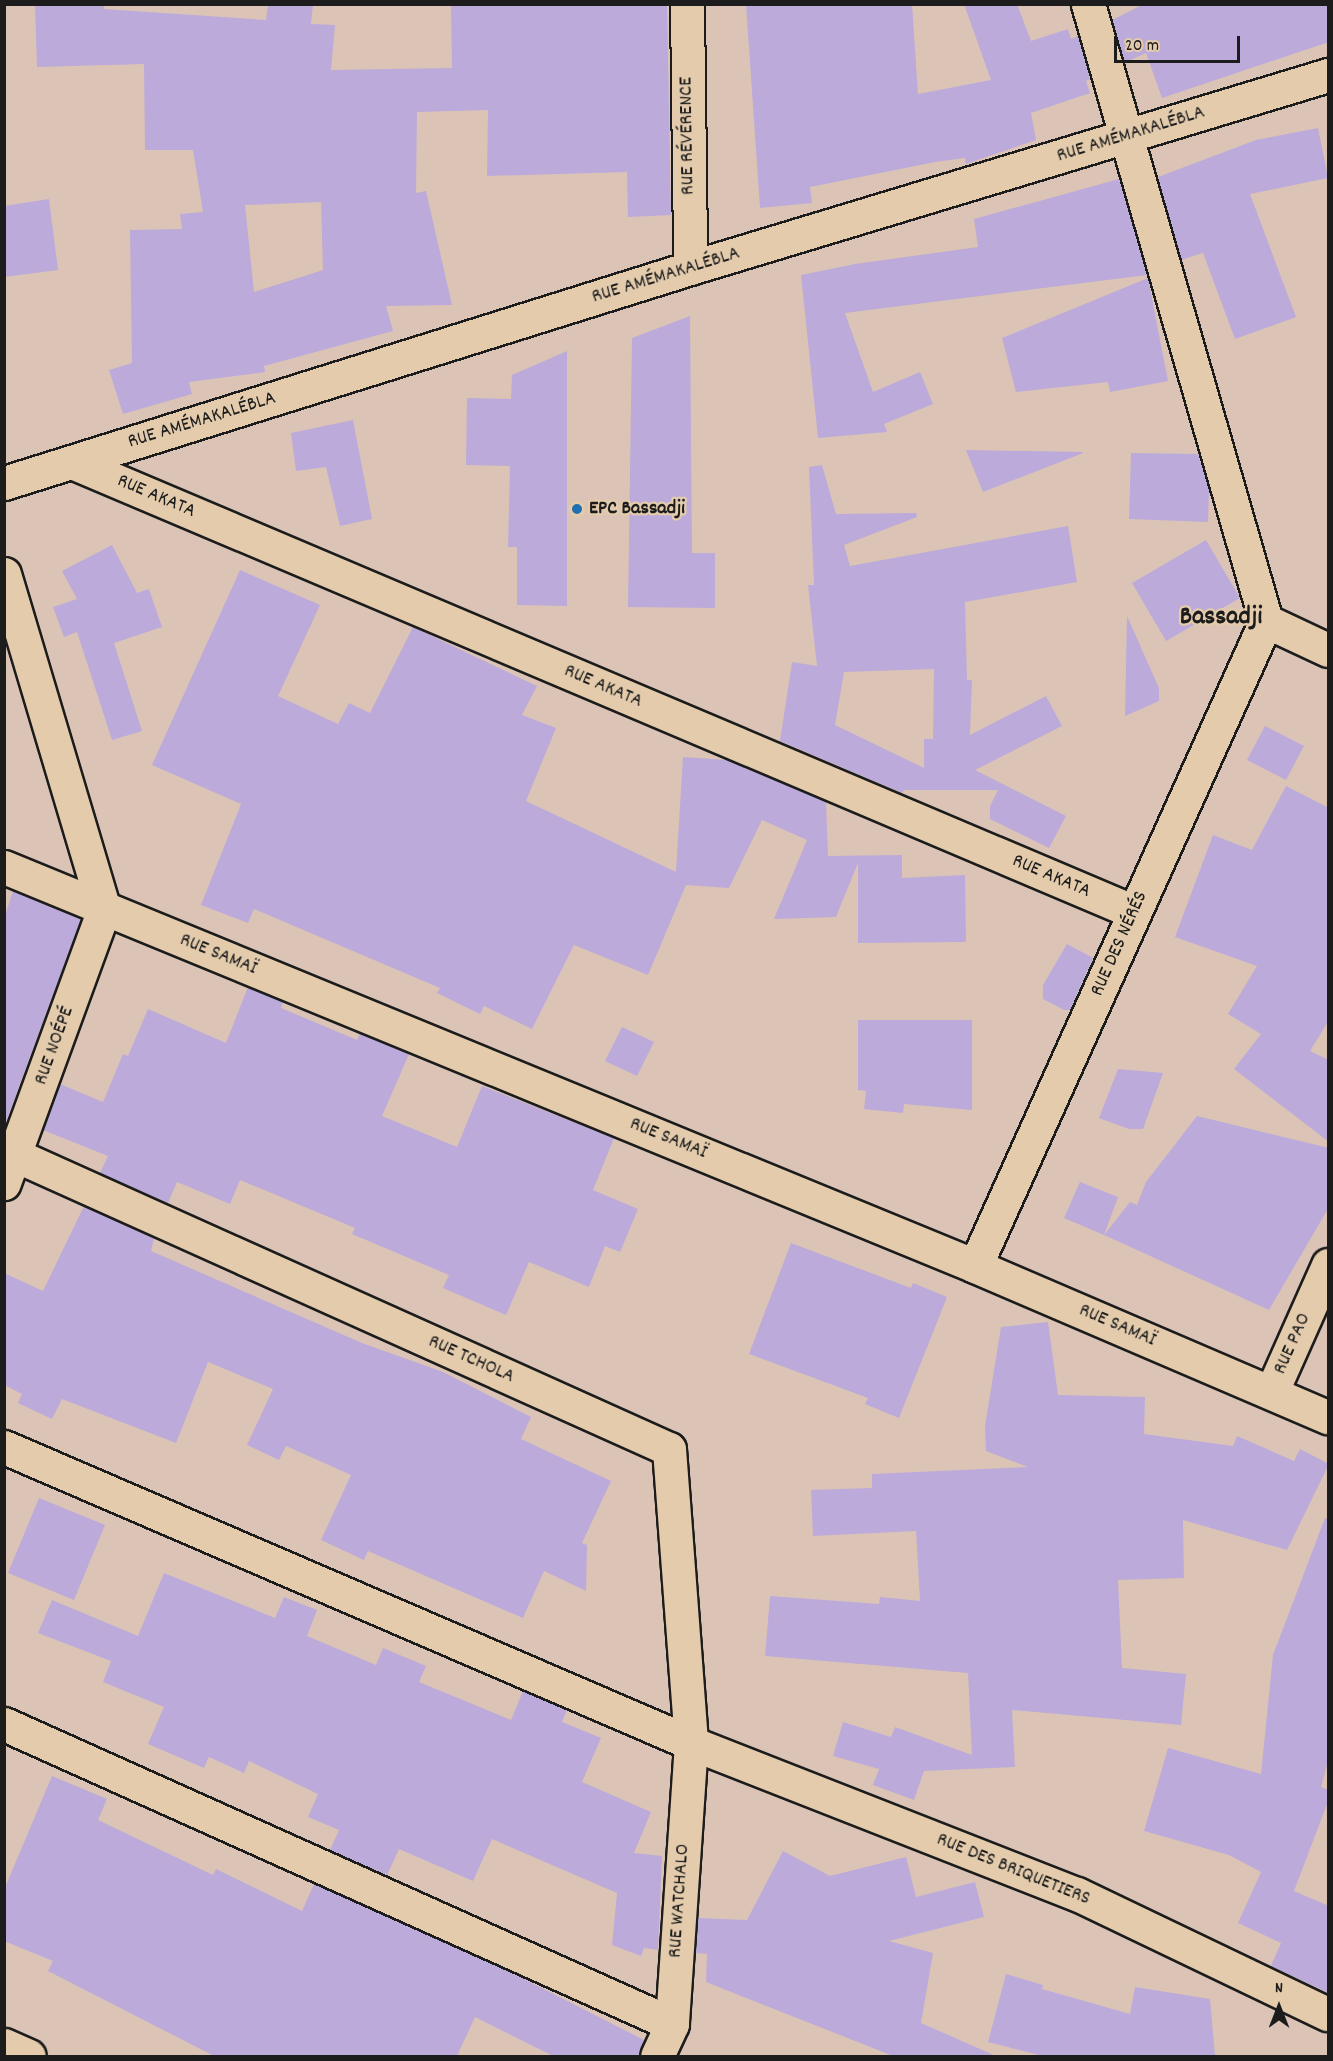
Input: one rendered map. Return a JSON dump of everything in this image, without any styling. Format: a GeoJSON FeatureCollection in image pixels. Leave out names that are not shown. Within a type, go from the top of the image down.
{"type":"FeatureCollection","features":[{"type":"Feature","properties":{"kind":"street","name":"RUE RÉVÉRENCE"},"geometry":{"type":"LineString","coordinates":[[687,4],[690,268]]}},
{"type":"Feature","properties":{"kind":"street"},"geometry":{"type":"LineString","coordinates":[[1088,4],[1266,621],[1329,650]]}},
{"type":"Feature","properties":{"kind":"street","name":"RUE AMÉMAKALÉBLA"},"geometry":{"type":"LineString","coordinates":[[4,483],[690,268],[1329,75]]}},
{"type":"Feature","properties":{"kind":"street","name":"RUE AKATA"},"geometry":{"type":"LineString","coordinates":[[72,462],[1134,912]]}},
{"type":"Feature","properties":{"kind":"street"},"geometry":{"type":"LineString","coordinates":[[4,574],[104,909]]}},
{"type":"Feature","properties":{"kind":"street","name":"RUE DES NÉRÉS"},"geometry":{"type":"LineString","coordinates":[[975,1266],[1266,621]]}},
{"type":"Feature","properties":{"kind":"street","name":"RUE SAMAÏ"},"geometry":{"type":"LineString","coordinates":[[4,867],[975,1266],[1329,1417]]}},
{"type":"Feature","properties":{"kind":"street","name":"RUE NOÉPÉ"},"geometry":{"type":"LineString","coordinates":[[8,1163],[104,909]]}},
{"type":"Feature","properties":{"kind":"street","name":"RUE TCHOLA"},"geometry":{"type":"LineString","coordinates":[[8,1163],[669,1449],[691,1743]]}},
{"type":"Feature","properties":{"kind":"street","name":"RUE PAO"},"geometry":{"type":"LineString","coordinates":[[1272,1391],[1329,1265]]}},
{"type":"Feature","properties":{"kind":"street","name":"RUE DES BRIQUETIERS"},"geometry":{"type":"LineString","coordinates":[[4,1447],[691,1743],[1077,1894],[1329,2014]]}},
{"type":"Feature","properties":{"kind":"street"},"geometry":{"type":"LineString","coordinates":[[4,1724],[672,2024]]}},
{"type":"Feature","properties":{"kind":"street","name":"RUE WATCHALO"},"geometry":{"type":"LineString","coordinates":[[657,2056],[672,2024],[691,1743]]}},
{"type":"Feature","properties":{"kind":"street"},"geometry":{"type":"LineString","coordinates":[[4,2045],[29,2056]]}},
{"type":"Feature","properties":{"kind":"building"},"geometry":{"type":"Polygon","coordinates":[[[35,4],[104,4],[104,9],[266,20],[268,4],[313,4],[311,24],[335,25],[331,70],[452,68],[451,4],[667,4],[671,215],[628,217],[627,172],[487,176],[488,110],[417,112],[416,193],[426,191],[452,305],[386,306],[393,331],[264,366],[265,372],[189,382],[192,394],[123,414],[109,370],[132,363],[130,230],[182,229],[180,214],[203,212],[193,150],[145,150],[144,64],[37,67],[35,4]],[[321,202],[245,205],[254,292],[323,270],[321,202]]]}},
{"type":"Feature","properties":{"kind":"building"},"geometry":{"type":"Polygon","coordinates":[[[746,4],[912,4],[918,94],[991,80],[964,4],[1017,4],[1031,41],[1068,29],[1071,39],[1078,36],[1090,79],[1086,81],[1090,93],[1031,113],[1036,140],[966,164],[965,158],[935,162],[810,187],[812,203],[760,208],[746,4]]]}},
{"type":"Feature","properties":{"kind":"building"},"geometry":{"type":"Polygon","coordinates":[[[1144,4],[1329,4],[1329,42],[1162,98],[1146,53],[1124,63],[1112,20],[1144,4]]]}},
{"type":"Feature","properties":{"kind":"building"},"geometry":{"type":"Polygon","coordinates":[[[1318,128],[1328,178],[1250,194],[1296,317],[1235,339],[1203,253],[1181,260],[1158,177],[1256,140],[1318,128]]]}},
{"type":"Feature","properties":{"kind":"building"},"geometry":{"type":"Polygon","coordinates":[[[1119,179],[1147,275],[845,313],[873,392],[920,372],[933,404],[884,424],[887,432],[818,438],[801,275],[855,264],[978,247],[974,219],[1119,179]]]}},
{"type":"Feature","properties":{"kind":"building"},"geometry":{"type":"Polygon","coordinates":[[[49,199],[58,270],[4,277],[4,206],[49,199]]]}},
{"type":"Feature","properties":{"kind":"building"},"geometry":{"type":"Polygon","coordinates":[[[1148,278],[1168,381],[1110,392],[1108,382],[1016,392],[1002,338],[1148,278]]]}},
{"type":"Feature","properties":{"kind":"building"},"geometry":{"type":"Polygon","coordinates":[[[690,316],[692,553],[715,553],[715,608],[628,607],[632,338],[690,316]]]}},
{"type":"Feature","properties":{"kind":"building"},"geometry":{"type":"Polygon","coordinates":[[[567,351],[567,606],[517,605],[517,547],[508,547],[510,466],[466,465],[467,398],[511,399],[512,375],[567,351]]]}},
{"type":"Feature","properties":{"kind":"building"},"geometry":{"type":"Polygon","coordinates":[[[353,420],[372,519],[340,526],[326,467],[296,471],[291,433],[353,420]]]}},
{"type":"Feature","properties":{"kind":"building"},"geometry":{"type":"Polygon","coordinates":[[[966,450],[1082,452],[1083,453],[983,492],[966,450]]]}},
{"type":"Feature","properties":{"kind":"building"},"geometry":{"type":"Polygon","coordinates":[[[1131,453],[1198,454],[1209,489],[1208,522],[1129,519],[1131,453]]]}},
{"type":"Feature","properties":{"kind":"building"},"geometry":{"type":"Polygon","coordinates":[[[822,465],[836,514],[916,513],[917,517],[844,545],[850,566],[1068,526],[1077,582],[965,602],[967,680],[972,680],[970,735],[1046,696],[1062,726],[975,770],[1066,816],[1049,848],[990,819],[990,806],[998,790],[904,790],[902,793],[780,741],[792,662],[817,666],[808,585],[814,585],[809,467],[822,465]],[[934,669],[844,672],[835,725],[924,768],[924,739],[933,739],[934,669]]]}},
{"type":"Feature","properties":{"kind":"building"},"geometry":{"type":"Polygon","coordinates":[[[1206,540],[1240,598],[1166,641],[1132,583],[1206,540]]]}},
{"type":"Feature","properties":{"kind":"building"},"geometry":{"type":"Polygon","coordinates":[[[112,545],[137,593],[149,589],[162,627],[114,643],[142,731],[112,740],[77,632],[64,637],[53,607],[77,599],[62,571],[112,545]]]}},
{"type":"Feature","properties":{"kind":"building"},"geometry":{"type":"Polygon","coordinates":[[[240,570],[320,605],[278,696],[338,724],[349,703],[370,713],[413,627],[537,686],[522,715],[556,728],[526,801],[676,872],[683,757],[727,760],[826,802],[828,856],[902,855],[902,878],[965,875],[966,942],[858,943],[858,863],[836,917],[774,919],[807,840],[762,820],[729,888],[686,885],[648,975],[574,945],[532,1029],[484,1006],[480,1014],[437,993],[440,988],[254,909],[248,923],[201,905],[241,804],[152,765],[240,570]]]}},
{"type":"Feature","properties":{"kind":"building"},"geometry":{"type":"Polygon","coordinates":[[[1127,616],[1159,688],[1159,701],[1125,716],[1127,616]]]}},
{"type":"Feature","properties":{"kind":"building"},"geometry":{"type":"Polygon","coordinates":[[[1265,726],[1304,746],[1286,780],[1247,760],[1265,726]]]}},
{"type":"Feature","properties":{"kind":"building"},"geometry":{"type":"Polygon","coordinates":[[[1286,786],[1329,808],[1329,1020],[1310,1051],[1329,1060],[1329,1142],[1234,1069],[1261,1034],[1228,1014],[1257,966],[1175,937],[1213,835],[1252,850],[1286,786]]]}},
{"type":"Feature","properties":{"kind":"building"},"geometry":{"type":"Polygon","coordinates":[[[13,891],[81,919],[4,1127],[4,919],[13,891]]]}},
{"type":"Feature","properties":{"kind":"building"},"geometry":{"type":"Polygon","coordinates":[[[1067,944],[1093,958],[1070,1010],[1064,1010],[1043,999],[1043,985],[1067,944]]]}},
{"type":"Feature","properties":{"kind":"building"},"geometry":{"type":"Polygon","coordinates":[[[248,987],[283,1002],[281,1008],[357,1040],[360,1033],[409,1054],[382,1116],[457,1147],[482,1086],[614,1138],[593,1190],[638,1209],[620,1252],[605,1246],[589,1287],[529,1262],[506,1315],[443,1288],[449,1275],[352,1234],[355,1228],[240,1180],[230,1204],[177,1182],[168,1203],[100,1173],[108,1156],[43,1130],[60,1084],[103,1102],[123,1054],[128,1056],[148,1009],[226,1043],[248,987]]]}},
{"type":"Feature","properties":{"kind":"building"},"geometry":{"type":"Polygon","coordinates":[[[858,1020],[972,1020],[972,1110],[904,1104],[903,1113],[864,1109],[866,1091],[858,1090],[858,1020]]]}},
{"type":"Feature","properties":{"kind":"building"},"geometry":{"type":"Polygon","coordinates":[[[622,1027],[654,1042],[637,1076],[605,1061],[622,1027]]]}},
{"type":"Feature","properties":{"kind":"building"},"geometry":{"type":"Polygon","coordinates":[[[1118,1069],[1163,1073],[1143,1129],[1129,1129],[1099,1118],[1118,1069]]]}},
{"type":"Feature","properties":{"kind":"building"},"geometry":{"type":"Polygon","coordinates":[[[1197,1116],[1329,1148],[1329,1207],[1269,1310],[1104,1235],[1130,1202],[1137,1205],[1146,1182],[1197,1116]]]}},
{"type":"Feature","properties":{"kind":"building"},"geometry":{"type":"Polygon","coordinates":[[[1080,1182],[1118,1197],[1104,1235],[1064,1218],[1080,1182]]]}},
{"type":"Feature","properties":{"kind":"building"},"geometry":{"type":"Polygon","coordinates":[[[84,1206],[154,1238],[151,1251],[362,1343],[443,1372],[531,1417],[521,1439],[611,1481],[582,1543],[587,1545],[586,1591],[544,1571],[523,1618],[368,1551],[364,1560],[321,1540],[351,1475],[286,1446],[279,1460],[247,1445],[273,1389],[208,1362],[176,1443],[62,1399],[52,1419],[18,1403],[22,1394],[4,1385],[4,1273],[43,1291],[84,1206]]]}},
{"type":"Feature","properties":{"kind":"building"},"geometry":{"type":"Polygon","coordinates":[[[791,1243],[911,1288],[913,1283],[947,1297],[899,1418],[865,1404],[868,1398],[749,1354],[791,1243]]]}},
{"type":"Feature","properties":{"kind":"building"},"geometry":{"type":"Polygon","coordinates":[[[1048,1322],[1058,1395],[1145,1397],[1144,1434],[1233,1446],[1237,1436],[1294,1461],[1300,1449],[1329,1464],[1287,1550],[1183,1520],[1184,1578],[1118,1580],[1122,1668],[1186,1674],[1181,1725],[1012,1710],[1015,1767],[924,1771],[914,1800],[873,1785],[879,1769],[833,1756],[843,1722],[891,1737],[895,1727],[972,1755],[968,1673],[765,1656],[770,1596],[879,1604],[880,1597],[920,1601],[916,1531],[813,1536],[811,1490],[872,1488],[872,1474],[1028,1467],[986,1451],[985,1426],[1001,1327],[1048,1322]]]}},
{"type":"Feature","properties":{"kind":"building"},"geometry":{"type":"Polygon","coordinates":[[[39,1498],[105,1525],[74,1600],[8,1573],[39,1498]]]}},
{"type":"Feature","properties":{"kind":"building"},"geometry":{"type":"Polygon","coordinates":[[[1325,1518],[1329,1519],[1329,1758],[1321,1787],[1329,1790],[1329,1799],[1294,1891],[1329,1906],[1329,1993],[1271,1966],[1281,1943],[1238,1923],[1261,1872],[1229,1855],[1144,1831],[1168,1748],[1261,1774],[1273,1655],[1325,1518]]]}},
{"type":"Feature","properties":{"kind":"building"},"geometry":{"type":"Polygon","coordinates":[[[164,1573],[275,1618],[284,1597],[317,1610],[307,1636],[376,1665],[383,1648],[426,1666],[419,1682],[511,1720],[523,1691],[567,1710],[562,1722],[601,1738],[582,1782],[651,1812],[634,1853],[662,1856],[658,1950],[644,1948],[641,1956],[612,1945],[617,1893],[492,1839],[473,1881],[399,1849],[387,1875],[330,1850],[339,1830],[308,1817],[318,1794],[249,1761],[244,1773],[209,1757],[204,1768],[148,1744],[164,1707],[103,1682],[111,1661],[38,1633],[52,1600],[138,1636],[164,1573]]]}},
{"type":"Feature","properties":{"kind":"building"},"geometry":{"type":"Polygon","coordinates":[[[52,1776],[107,1799],[98,1820],[213,1875],[216,1869],[302,1911],[314,1884],[522,1978],[644,2040],[638,2056],[553,2056],[475,2017],[457,2056],[214,2056],[48,1971],[53,1961],[4,1941],[4,1890],[52,1776]]]}},
{"type":"Feature","properties":{"kind":"building"},"geometry":{"type":"Polygon","coordinates":[[[783,1851],[830,1876],[906,1857],[916,1897],[975,1882],[984,1917],[889,1941],[933,1953],[921,2023],[996,2056],[893,2056],[706,1982],[707,1954],[696,1953],[698,1918],[747,1920],[783,1851]]]}},
{"type":"Feature","properties":{"kind":"building"},"geometry":{"type":"Polygon","coordinates":[[[1006,1974],[1043,1985],[1042,1989],[1130,2014],[1135,1987],[1210,1999],[1215,2056],[1043,2056],[988,2042],[1006,1974]]]}},
{"type":"Feature","properties":{"kind":"place","name":"EPC Bassadji"},"geometry":{"type":"Point","coordinates":[577,509]}},
{"type":"Feature","properties":{"kind":"district","name":"Bassadji"},"geometry":{"type":"Point","coordinates":[1221,618]}}]}
